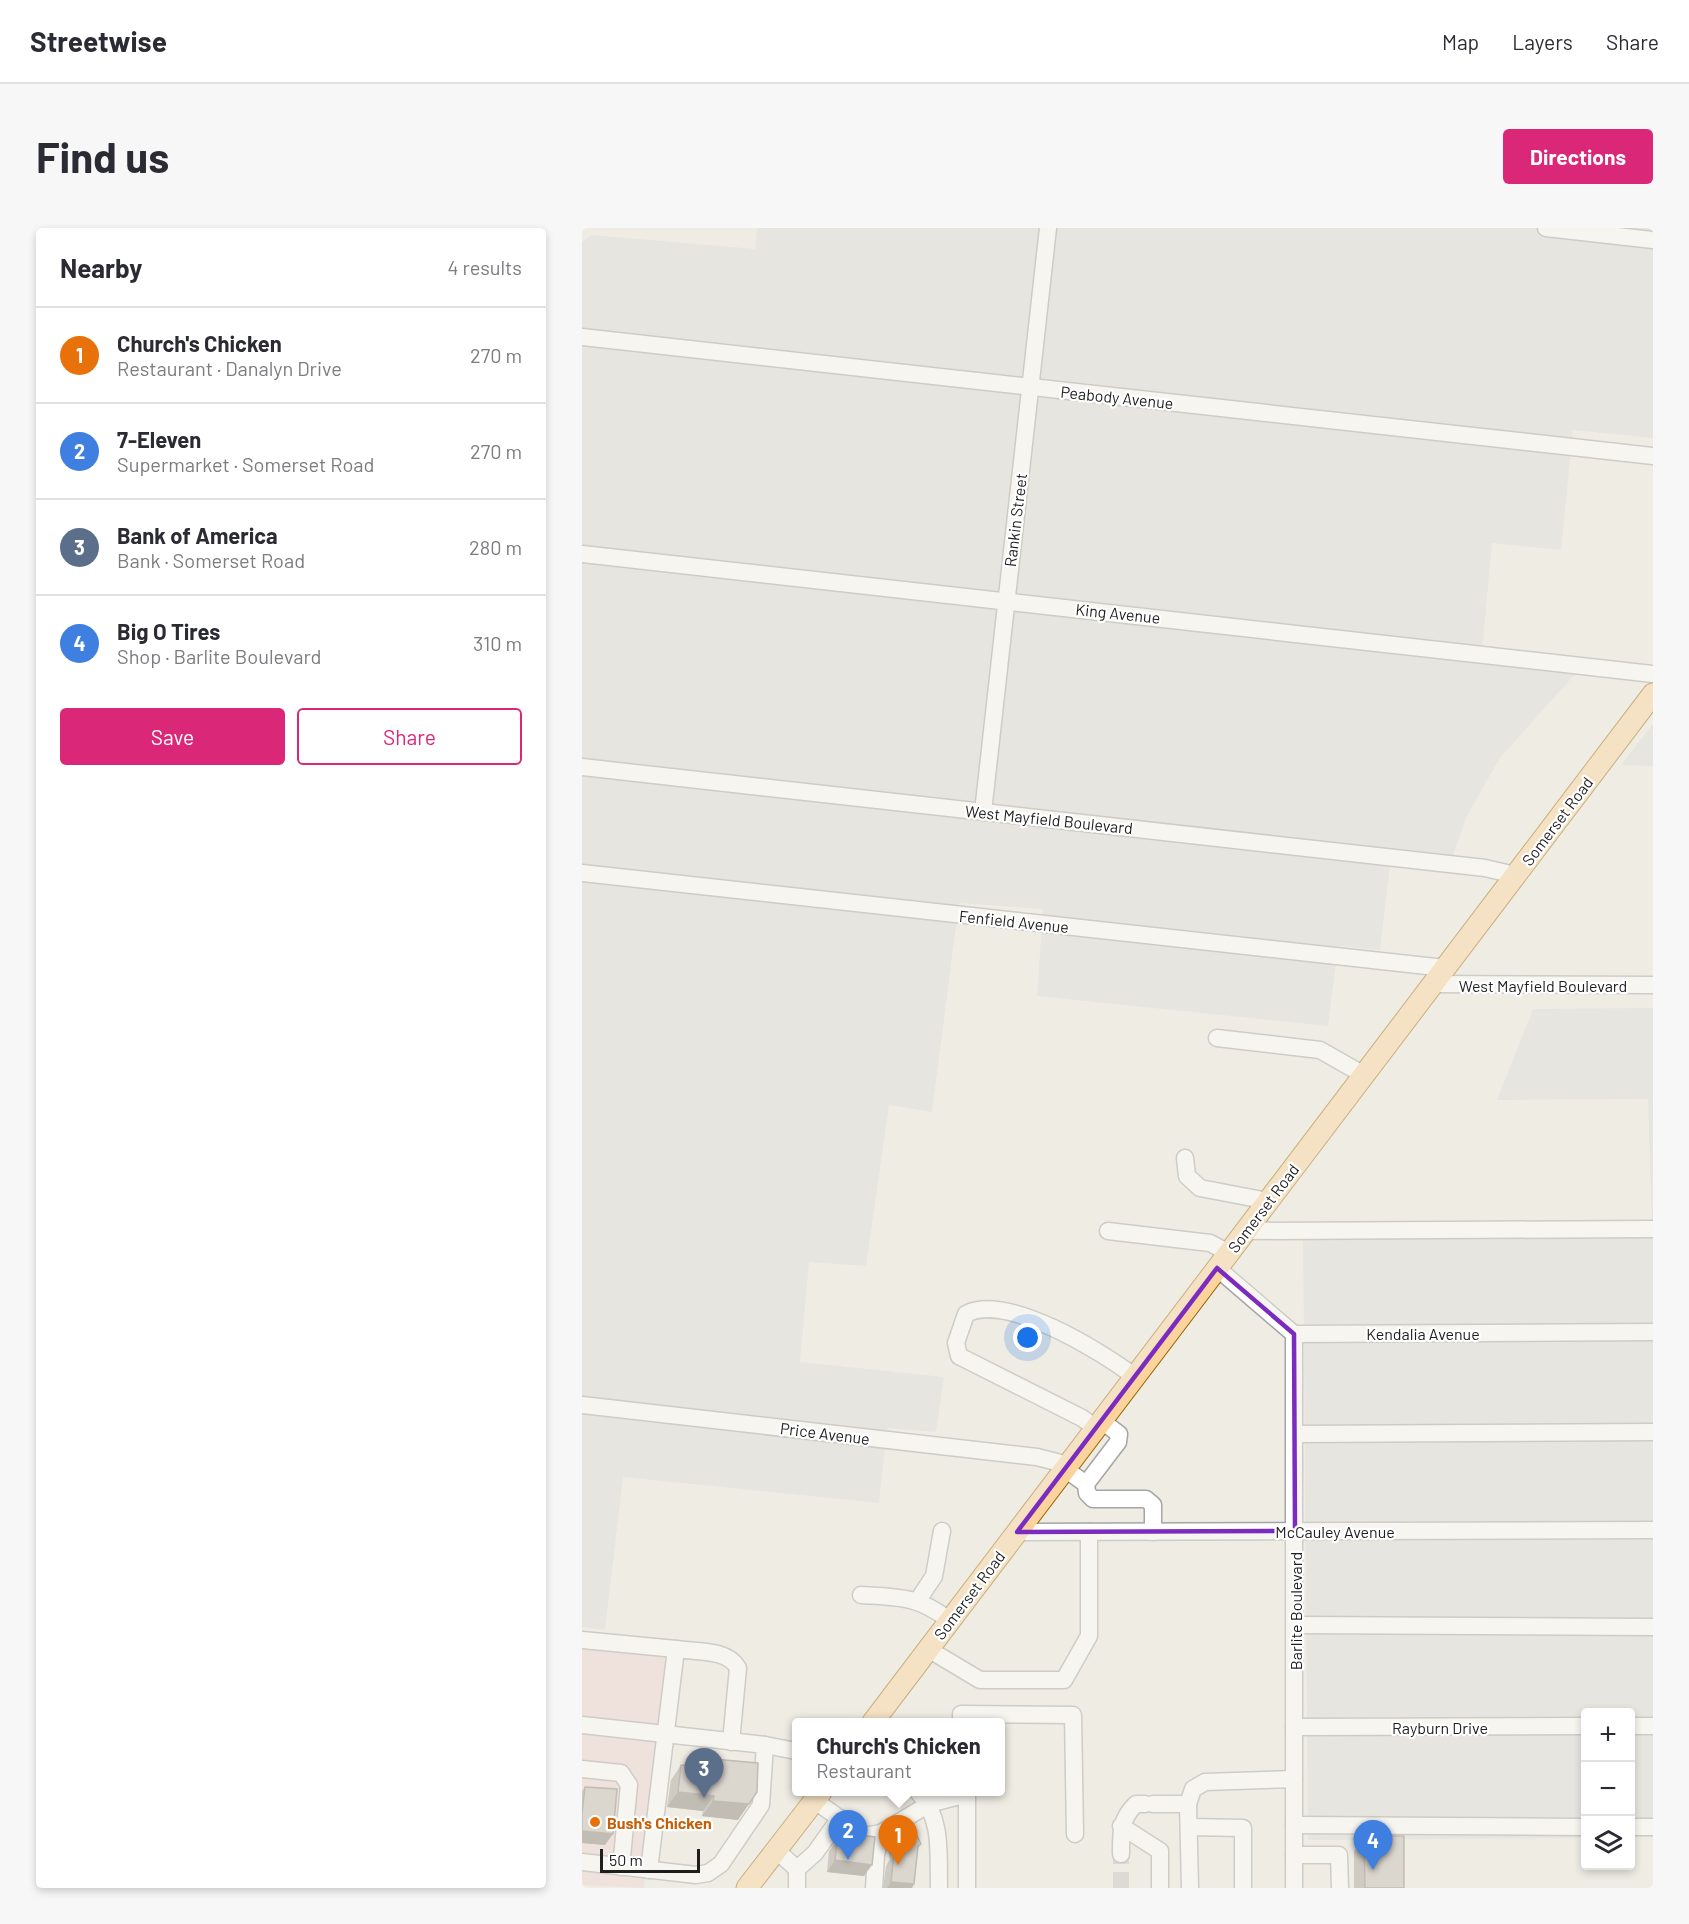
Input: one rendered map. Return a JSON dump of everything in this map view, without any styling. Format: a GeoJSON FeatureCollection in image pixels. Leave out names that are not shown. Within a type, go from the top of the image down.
{"type":"FeatureCollection","features":[{"type":"Feature","properties":{"kind":"main road","name":"Somerset Road"},"geometry":{"type":"LineString","coordinates":[[876,1718],[1515,875],[1650,702]]}},
{"type":"Feature","properties":{"kind":"main road"},"geometry":{"type":"LineString","coordinates":[[751,1886],[818,1796]]}},
{"type":"Feature","properties":{"kind":"street","name":"Rankin Street"},"geometry":{"type":"LineString","coordinates":[[983,812],[1048,228]]}},
{"type":"Feature","properties":{"kind":"street"},"geometry":{"type":"LineString","coordinates":[[1546,228],[1653,240]]}},
{"type":"Feature","properties":{"kind":"street","name":"Peabody Avenue"},"geometry":{"type":"LineString","coordinates":[[582,337],[1653,456]]}},
{"type":"Feature","properties":{"kind":"street","name":"King Avenue"},"geometry":{"type":"LineString","coordinates":[[582,554],[1653,674]]}},
{"type":"Feature","properties":{"kind":"street","name":"West Mayfield Boulevard"},"geometry":{"type":"LineString","coordinates":[[582,767],[1485,868],[1515,875]]}},
{"type":"Feature","properties":{"kind":"street","name":"Fenfield Avenue"},"geometry":{"type":"LineString","coordinates":[[582,873],[1439,976]]}},
{"type":"Feature","properties":{"kind":"street","name":"West Mayfield Boulevard"},"geometry":{"type":"LineString","coordinates":[[1439,976],[1653,985]]}},
{"type":"Feature","properties":{"kind":"street"},"geometry":{"type":"LineString","coordinates":[[1217,1038],[1320,1050],[1364,1075]]}},
{"type":"Feature","properties":{"kind":"street"},"geometry":{"type":"LineString","coordinates":[[1185,1158],[1186,1176],[1200,1188],[1268,1201]]}},
{"type":"Feature","properties":{"kind":"street"},"geometry":{"type":"LineString","coordinates":[[1245,1231],[1653,1229]]}},
{"type":"Feature","properties":{"kind":"street"},"geometry":{"type":"LineString","coordinates":[[1108,1231],[1210,1242],[1223,1260],[1294,1334]]}},
{"type":"Feature","properties":{"kind":"street"},"geometry":{"type":"LineString","coordinates":[[1086,1484],[1118,1442],[1119,1434],[1082,1418],[959,1356],[956,1343],[966,1314],[977,1308],[1012,1311],[1094,1348],[1135,1377]]}},
{"type":"Feature","properties":{"kind":"street","name":"Kendalia Avenue"},"geometry":{"type":"LineString","coordinates":[[1294,1334],[1653,1332]]}},
{"type":"Feature","properties":{"kind":"street","name":"Barlite Boulevard"},"geometry":{"type":"LineString","coordinates":[[1294,1334],[1294,1888]]}},
{"type":"Feature","properties":{"kind":"street","name":"Price Avenue"},"geometry":{"type":"LineString","coordinates":[[582,1406],[1037,1457],[1066,1467]]}},
{"type":"Feature","properties":{"kind":"street"},"geometry":{"type":"LineString","coordinates":[[1295,1434],[1653,1432]]}},
{"type":"Feature","properties":{"kind":"street"},"geometry":{"type":"LineString","coordinates":[[1066,1467],[1086,1484],[1087,1493],[1093,1499],[1146,1499],[1153,1505],[1153,1532]]}},
{"type":"Feature","properties":{"kind":"street"},"geometry":{"type":"LineString","coordinates":[[918,1600],[934,1576],[942,1530]]}},
{"type":"Feature","properties":{"kind":"street","name":"McCauley Avenue"},"geometry":{"type":"LineString","coordinates":[[1017,1532],[1653,1530]]}},
{"type":"Feature","properties":{"kind":"street"},"geometry":{"type":"LineString","coordinates":[[928,1649],[980,1680],[1064,1680],[1089,1636],[1089,1532]]}},
{"type":"Feature","properties":{"kind":"street"},"geometry":{"type":"LineString","coordinates":[[861,1595],[918,1600],[933,1607],[950,1621]]}},
{"type":"Feature","properties":{"kind":"street"},"geometry":{"type":"LineString","coordinates":[[1295,1625],[1653,1627]]}},
{"type":"Feature","properties":{"kind":"street"},"geometry":{"type":"LineString","coordinates":[[582,1640],[721,1654],[734,1660],[738,1668],[731,1742]]}},
{"type":"Feature","properties":{"kind":"street"},"geometry":{"type":"LineString","coordinates":[[649,1870],[676,1649]]}},
{"type":"Feature","properties":{"kind":"street"},"geometry":{"type":"LineString","coordinates":[[961,1718],[961,1713],[1073,1715],[1075,1834]]}},
{"type":"Feature","properties":{"kind":"street"},"geometry":{"type":"LineString","coordinates":[[582,1725],[765,1745],[792,1750]]}},
{"type":"Feature","properties":{"kind":"street","name":"Rayburn Drive"},"geometry":{"type":"LineString","coordinates":[[1294,1727],[1581,1726]]}},
{"type":"Feature","properties":{"kind":"street"},"geometry":{"type":"LineString","coordinates":[[1635,1726],[1653,1726]]}},
{"type":"Feature","properties":{"kind":"street"},"geometry":{"type":"LineString","coordinates":[[582,1863],[696,1875],[708,1874],[721,1864],[761,1805],[765,1745]]}},
{"type":"Feature","properties":{"kind":"street"},"geometry":{"type":"LineString","coordinates":[[582,1769],[621,1773],[629,1785],[621,1867]]}},
{"type":"Feature","properties":{"kind":"street"},"geometry":{"type":"LineString","coordinates":[[1190,1888],[1188,1804],[1193,1789],[1205,1782],[1294,1779]]}},
{"type":"Feature","properties":{"kind":"street"},"geometry":{"type":"LineString","coordinates":[[818,1796],[840,1818],[864,1836],[881,1833],[923,1798],[940,1796]]}},
{"type":"Feature","properties":{"kind":"street"},"geometry":{"type":"LineString","coordinates":[[966,1796],[967,1888]]}},
{"type":"Feature","properties":{"kind":"street"},"geometry":{"type":"LineString","coordinates":[[923,1798],[938,1837],[939,1888]]}},
{"type":"Feature","properties":{"kind":"street"},"geometry":{"type":"LineString","coordinates":[[1121,1854],[1121,1826],[1126,1814],[1136,1804],[1188,1804]]}},
{"type":"Feature","properties":{"kind":"street"},"geometry":{"type":"LineString","coordinates":[[797,1869],[815,1853],[840,1818]]}},
{"type":"Feature","properties":{"kind":"street"},"geometry":{"type":"LineString","coordinates":[[1294,1825],[1581,1827]]}},
{"type":"Feature","properties":{"kind":"street"},"geometry":{"type":"LineString","coordinates":[[1121,1826],[1160,1851],[1160,1888]]}},
{"type":"Feature","properties":{"kind":"street"},"geometry":{"type":"LineString","coordinates":[[1189,1827],[1243,1828],[1243,1888]]}},
{"type":"Feature","properties":{"kind":"street"},"geometry":{"type":"LineString","coordinates":[[1635,1827],[1653,1827]]}},
{"type":"Feature","properties":{"kind":"street"},"geometry":{"type":"LineString","coordinates":[[874,1888],[876,1854],[881,1833]]}},
{"type":"Feature","properties":{"kind":"street"},"geometry":{"type":"LineString","coordinates":[[776,1850],[797,1869],[797,1888]]}},
{"type":"Feature","properties":{"kind":"street"},"geometry":{"type":"LineString","coordinates":[[1294,1855],[1339,1854],[1340,1888]]}},
{"type":"Feature","properties":{"kind":"highlighted area"},"geometry":{"type":"Polygon","coordinates":[[[1217,1268],[1294,1334],[1295,1531],[1017,1532],[1217,1268]]]}},
{"type":"Feature","properties":{"kind":"shaded area"},"geometry":{"type":"Polygon","coordinates":[[[757,228],[1653,228],[1653,438],[1573,430],[1561,550],[1492,543],[1481,663],[1577,672],[1499,759],[1467,816],[1453,855],[1392,848],[1380,950],[1338,946],[1328,1026],[1037,996],[1043,909],[959,903],[932,1112],[889,1105],[866,1266],[809,1262],[800,1362],[944,1377],[936,1432],[887,1428],[879,1503],[623,1477],[605,1630],[582,1627],[582,242],[591,235],[755,249],[757,228]]]}},
{"type":"Feature","properties":{"kind":"shaded area"},"geometry":{"type":"Polygon","coordinates":[[[1653,724],[1653,766],[1621,765],[1653,724]]]}},
{"type":"Feature","properties":{"kind":"shaded area"},"geometry":{"type":"Polygon","coordinates":[[[1653,1008],[1653,1837],[1635,1837],[1635,1708],[1581,1708],[1581,1838],[1308,1840],[1303,1227],[1652,1225],[1648,1099],[1497,1100],[1533,1009],[1653,1008]]]}},
{"type":"Feature","properties":{"kind":"shaded area"},"geometry":{"type":"Polygon","coordinates":[[[582,1636],[670,1642],[644,1888],[582,1885],[582,1636]]]}},
{"type":"Feature","properties":{"kind":"building"},"geometry":{"type":"Polygon","coordinates":[[[713,1759],[758,1763],[757,1792],[749,1804],[713,1801],[714,1796],[678,1792],[681,1765],[712,1768],[713,1759]]]}},
{"type":"Feature","properties":{"kind":"building"},"geometry":{"type":"Polygon","coordinates":[[[585,1787],[617,1789],[613,1834],[582,1831],[585,1787]]]}},
{"type":"Feature","properties":{"kind":"building"},"geometry":{"type":"Polygon","coordinates":[[[914,1830],[921,1844],[918,1846],[914,1884],[891,1882],[894,1854],[899,1852],[896,1838],[914,1830]]]}},
{"type":"Feature","properties":{"kind":"building"},"geometry":{"type":"Polygon","coordinates":[[[842,1833],[875,1837],[872,1865],[835,1860],[837,1840],[842,1833]]]}},
{"type":"Feature","properties":{"kind":"building"},"geometry":{"type":"Polygon","coordinates":[[[1364,1836],[1404,1836],[1404,1888],[1365,1888],[1364,1836]]]}},
{"type":"Feature","properties":{"kind":"tunnel"},"geometry":{"type":"LineString","coordinates":[[1121,1854],[1121,1888]]}},
{"type":"Feature","properties":{"kind":"place","name":"Bank of America"},"geometry":{"type":"Point","coordinates":[704,1798]}},
{"type":"Feature","properties":{"kind":"place","name":"Bush's Chicken"},"geometry":{"type":"Point","coordinates":[595,1822]}},
{"type":"Feature","properties":{"kind":"place","name":"7-Eleven"},"geometry":{"type":"Point","coordinates":[848,1860]}},
{"type":"Feature","properties":{"kind":"place","name":"Church's Chicken"},"geometry":{"type":"Point","coordinates":[898,1865]}},
{"type":"Feature","properties":{"kind":"place","name":"Big O Tires"},"geometry":{"type":"Point","coordinates":[1373,1870]}}]}
